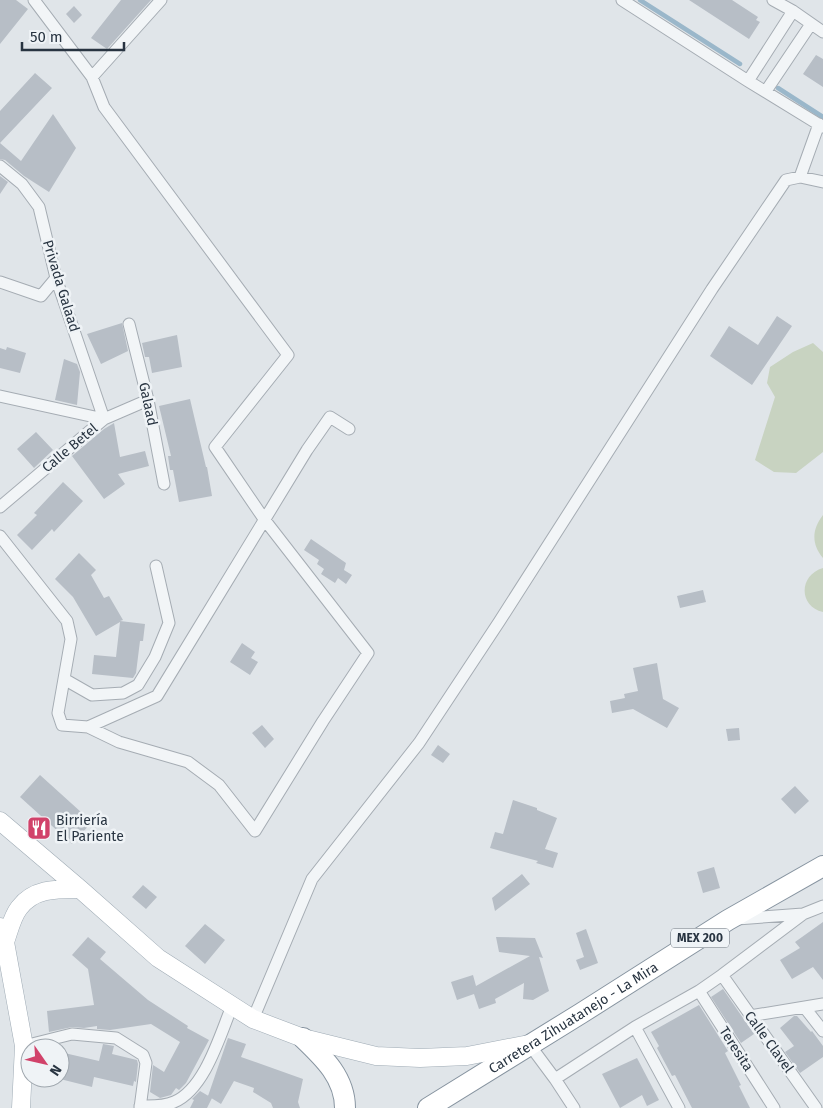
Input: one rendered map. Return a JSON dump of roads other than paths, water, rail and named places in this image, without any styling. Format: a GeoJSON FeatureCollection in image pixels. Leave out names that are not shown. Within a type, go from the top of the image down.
{"type":"FeatureCollection","features":[{"type":"Feature","properties":{"kind":"highway","name":"Carretera Zihuatanejo - La Mira"},"geometry":{"type":"LineString","coordinates":[[428,1108],[728,920],[823,866]]}},
{"type":"Feature","properties":{"kind":"highway"},"geometry":{"type":"LineString","coordinates":[[303,1038],[334,1071],[345,1097],[345,1108]]}},
{"type":"Feature","properties":{"kind":"main road"},"geometry":{"type":"LineString","coordinates":[[0,821],[158,958],[253,1019],[303,1038],[376,1056],[420,1058],[467,1056],[529,1044]]}},
{"type":"Feature","properties":{"kind":"main road"},"geometry":{"type":"LineString","coordinates":[[22,1038],[3,934],[18,909],[35,893],[56,889],[80,889]]}},
{"type":"Feature","properties":{"kind":"main road"},"geometry":{"type":"LineString","coordinates":[[21,1108],[22,1088]]}},
{"type":"Feature","properties":{"kind":"street"},"geometry":{"type":"LineString","coordinates":[[92,78],[161,0]]}},
{"type":"Feature","properties":{"kind":"street"},"geometry":{"type":"LineString","coordinates":[[622,0],[821,126],[800,177]]}},
{"type":"Feature","properties":{"kind":"street"},"geometry":{"type":"LineString","coordinates":[[0,536],[66,621],[71,639],[58,713],[62,725],[88,728],[119,742],[188,762],[219,785],[255,831],[323,721],[368,653],[264,519],[216,447],[288,355],[104,107],[92,78],[38,1]]}},
{"type":"Feature","properties":{"kind":"street"},"geometry":{"type":"LineString","coordinates":[[775,1],[823,32]]}},
{"type":"Feature","properties":{"kind":"street"},"geometry":{"type":"LineString","coordinates":[[748,81],[793,12]]}},
{"type":"Feature","properties":{"kind":"street"},"geometry":{"type":"LineString","coordinates":[[766,92],[811,24]]}},
{"type":"Feature","properties":{"kind":"street","name":"Privada Galaad"},"geometry":{"type":"LineString","coordinates":[[0,166],[22,184],[39,207],[56,278],[104,419]]}},
{"type":"Feature","properties":{"kind":"street"},"geometry":{"type":"LineString","coordinates":[[253,1019],[312,880],[419,743],[706,297],[775,195],[786,180],[800,177],[823,182]]}},
{"type":"Feature","properties":{"kind":"street"},"geometry":{"type":"LineString","coordinates":[[0,282],[41,296],[56,278]]}},
{"type":"Feature","properties":{"kind":"street","name":"Galaad"},"geometry":{"type":"LineString","coordinates":[[129,324],[148,400],[164,484]]}},
{"type":"Feature","properties":{"kind":"street"},"geometry":{"type":"LineString","coordinates":[[0,396],[104,419]]}},
{"type":"Feature","properties":{"kind":"street","name":"Calle Betel"},"geometry":{"type":"LineString","coordinates":[[0,507],[104,419],[148,400]]}},
{"type":"Feature","properties":{"kind":"street"},"geometry":{"type":"LineString","coordinates":[[88,728],[158,696],[307,450],[330,418],[349,429]]}},
{"type":"Feature","properties":{"kind":"street"},"geometry":{"type":"LineString","coordinates":[[64,679],[92,696],[123,693],[138,685],[155,657],[169,624],[156,566]]}},
{"type":"Feature","properties":{"kind":"street"},"geometry":{"type":"LineString","coordinates":[[555,1079],[635,1027],[699,991],[803,914],[823,906]]}},
{"type":"Feature","properties":{"kind":"street"},"geometry":{"type":"LineString","coordinates":[[728,920],[803,914]]}},
{"type":"Feature","properties":{"kind":"street","name":"Calle Clavel"},"geometry":{"type":"LineString","coordinates":[[722,975],[816,1108]]}},
{"type":"Feature","properties":{"kind":"street","name":"Teresita"},"geometry":{"type":"LineString","coordinates":[[699,991],[774,1108]]}},
{"type":"Feature","properties":{"kind":"street"},"geometry":{"type":"LineString","coordinates":[[750,1016],[823,1004]]}},
{"type":"Feature","properties":{"kind":"street"},"geometry":{"type":"LineString","coordinates":[[56,1038],[72,1034],[116,1038],[143,1054],[146,1063],[140,1107],[158,1106],[174,1102],[192,1090],[203,1075],[232,1006]]}},
{"type":"Feature","properties":{"kind":"street"},"geometry":{"type":"LineString","coordinates":[[804,1008],[823,1031]]}},
{"type":"Feature","properties":{"kind":"street"},"geometry":{"type":"LineString","coordinates":[[635,1027],[679,1108]]}},
{"type":"Feature","properties":{"kind":"street"},"geometry":{"type":"LineString","coordinates":[[529,1044],[574,1108]]}},
{"type":"Feature","properties":{"kind":"waterway"},"geometry":{"type":"LineString","coordinates":[[640,0],[740,64]]}},
{"type":"Feature","properties":{"kind":"waterway"},"geometry":{"type":"LineString","coordinates":[[778,88],[823,117]]}},
{"type":"Feature","properties":{"kind":"place","name":"Birriería El Pariente"},"geometry":{"type":"Point","coordinates":[39,828]}}]}
